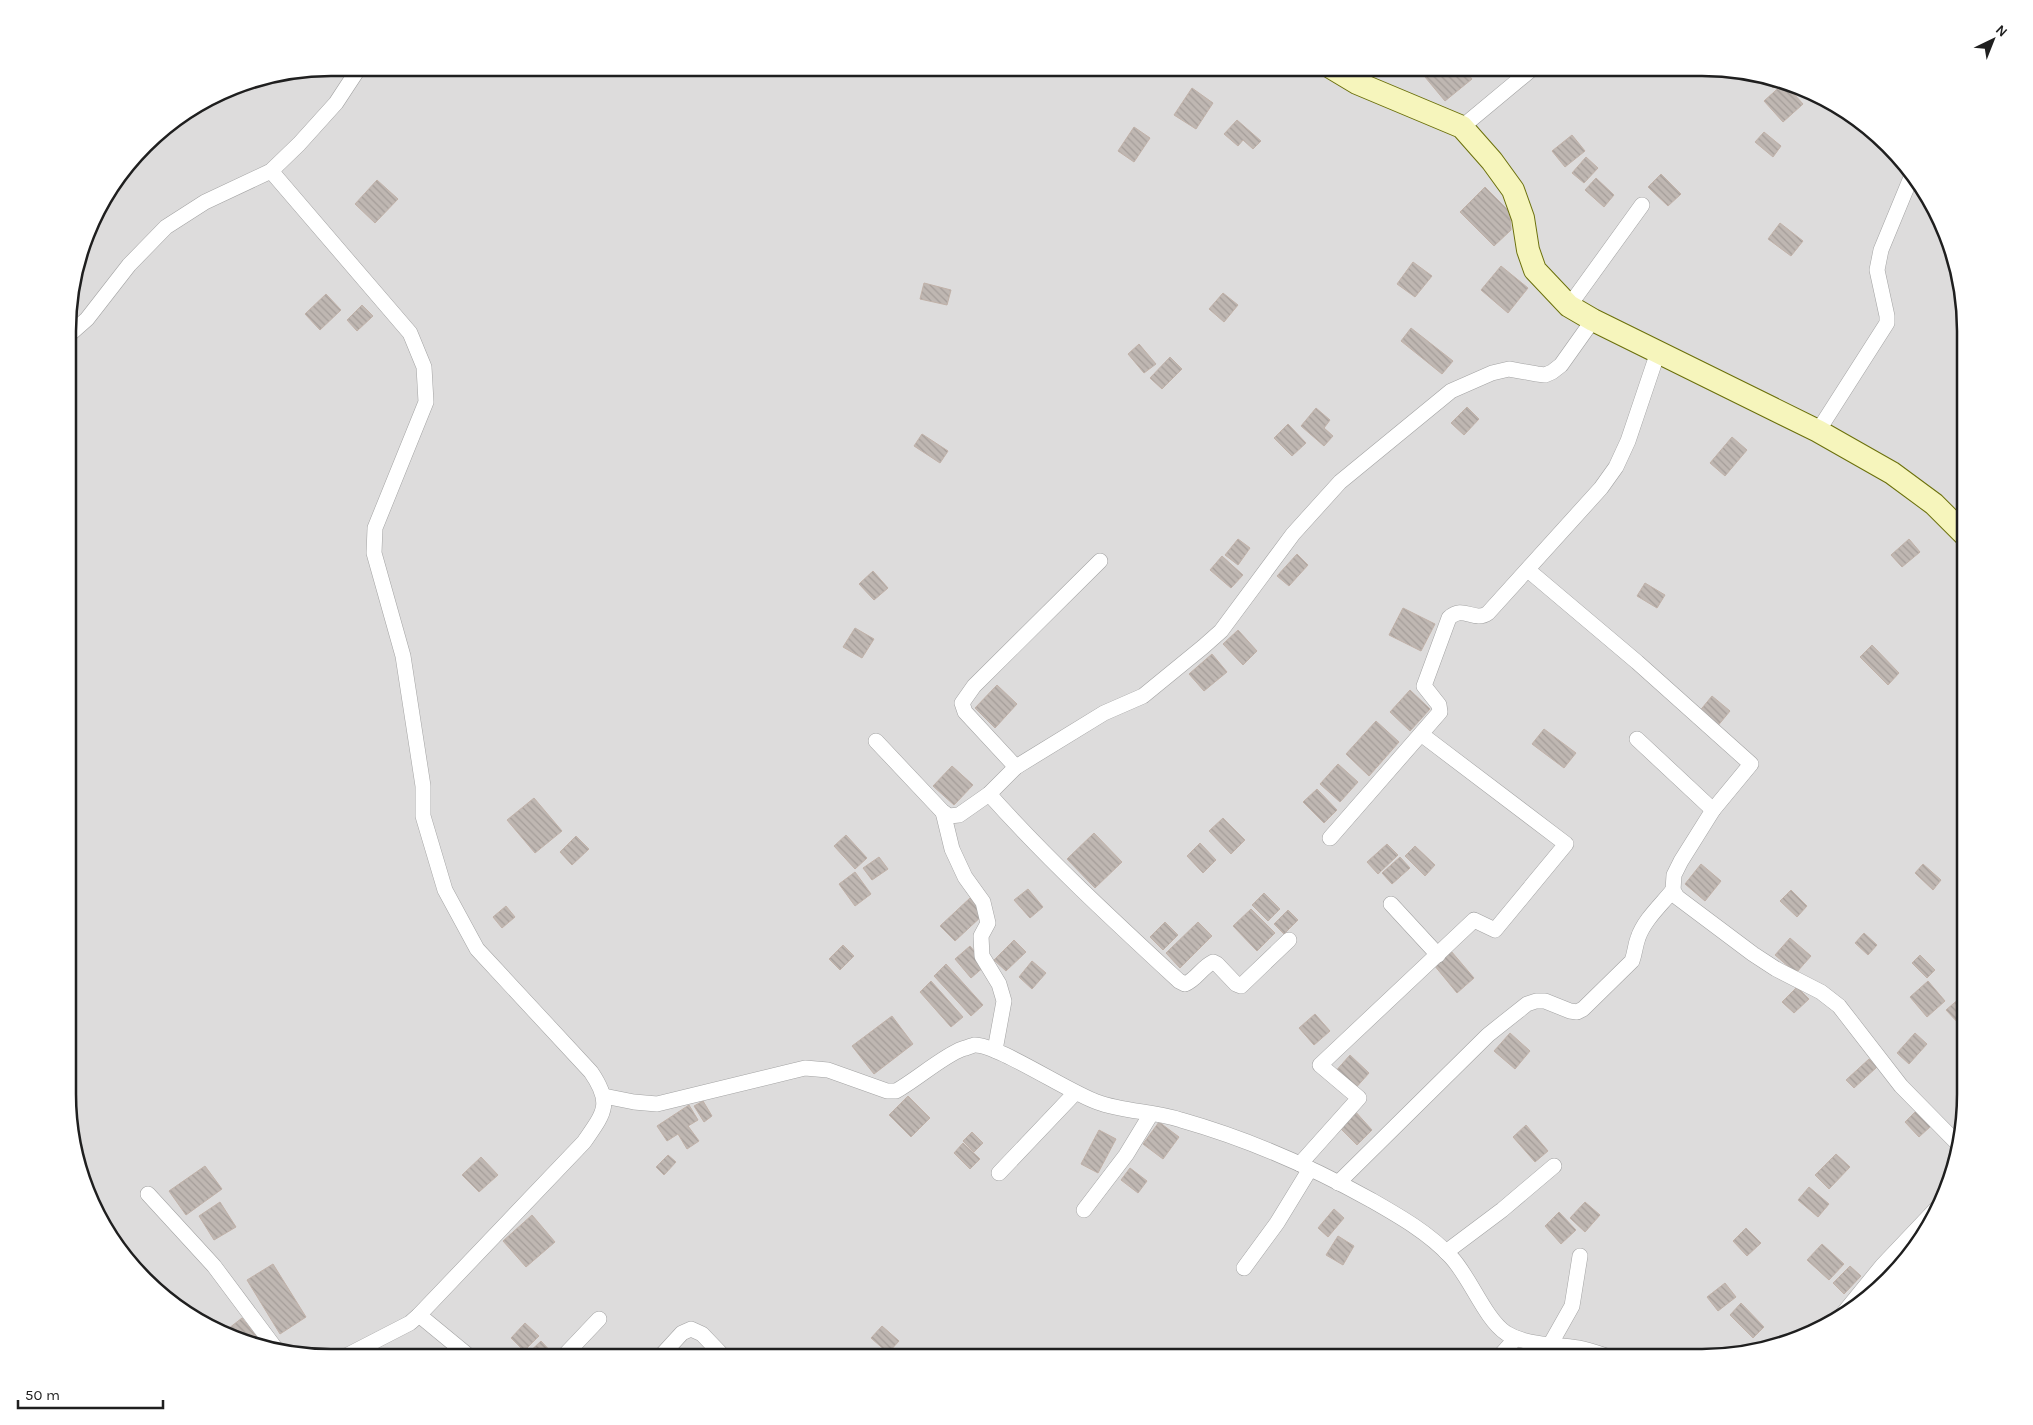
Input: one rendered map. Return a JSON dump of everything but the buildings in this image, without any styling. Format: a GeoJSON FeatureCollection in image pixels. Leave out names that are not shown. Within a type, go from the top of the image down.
{"type":"FeatureCollection","features":[{"type":"Feature","properties":{"kind":"street"},"geometry":{"type":"LineString","coordinates":[[76,329],[87,319],[129,265],[166,227],[205,202],[271,171],[300,144],[336,103],[354,76]]}},
{"type":"Feature","properties":{"kind":"street"},"geometry":{"type":"LineString","coordinates":[[1345,76],[1357,83],[1462,127],[1492,161],[1513,190],[1523,218],[1528,250],[1535,270],[1569,306],[1593,320],[1818,431],[1892,473],[1916,489],[1957,527]]}},
{"type":"Feature","properties":{"kind":"street"},"geometry":{"type":"LineString","coordinates":[[1462,127],[1523,76]]}},
{"type":"Feature","properties":{"kind":"street"},"geometry":{"type":"LineString","coordinates":[[271,171],[410,333],[424,367],[426,402],[375,528],[374,553],[403,656],[423,786],[423,816],[445,890],[477,949],[592,1072],[600,1084],[604,1096],[604,1108],[600,1118],[584,1142],[420,1315],[410,1323],[360,1349]]}},
{"type":"Feature","properties":{"kind":"street"},"geometry":{"type":"LineString","coordinates":[[1818,431],[1887,323],[1878,270],[1881,250],[1909,182]]}},
{"type":"Feature","properties":{"kind":"street"},"geometry":{"type":"LineString","coordinates":[[1569,306],[1642,205]]}},
{"type":"Feature","properties":{"kind":"street"},"geometry":{"type":"LineString","coordinates":[[876,741],[943,812],[949,816],[958,816],[989,794],[1016,767],[1104,713],[1142,696],[1203,647],[1221,631],[1293,534],[1340,482],[1451,390],[1492,373],[1509,369],[1545,375],[1552,372],[1560,365],[1593,320]]}},
{"type":"Feature","properties":{"kind":"street"},"geometry":{"type":"LineString","coordinates":[[1330,838],[1440,712],[1439,706],[1424,686],[1448,618],[1454,613],[1459,612],[1484,616],[1601,488],[1616,467],[1628,441],[1658,352]]}},
{"type":"Feature","properties":{"kind":"street"},"geometry":{"type":"LineString","coordinates":[[1016,767],[966,712],[962,704],[974,686],[1100,561]]}},
{"type":"Feature","properties":{"kind":"street"},"geometry":{"type":"LineString","coordinates":[[1338,1183],[1488,1035],[1527,1004],[1545,1001],[1576,1012],[1583,1009],[1632,960],[1644,924],[1673,890],[1674,875],[1713,810],[1751,764],[1637,662],[1528,570]]}},
{"type":"Feature","properties":{"kind":"street"},"geometry":{"type":"LineString","coordinates":[[1244,1268],[1277,1223],[1305,1166],[1359,1098],[1320,1066],[1474,920],[1495,930],[1566,844],[1421,734]]}},
{"type":"Feature","properties":{"kind":"street"},"geometry":{"type":"LineString","coordinates":[[1637,739],[1713,810]]}},
{"type":"Feature","properties":{"kind":"street"},"geometry":{"type":"LineString","coordinates":[[989,794],[1033,843],[1073,883],[1185,984],[1208,964],[1213,962],[1236,984],[1241,986],[1289,940]]}},
{"type":"Feature","properties":{"kind":"street"},"geometry":{"type":"LineString","coordinates":[[943,812],[952,849],[965,877],[983,902],[988,923],[981,936],[982,956],[999,984],[1004,1001],[995,1050]]}},
{"type":"Feature","properties":{"kind":"street"},"geometry":{"type":"LineString","coordinates":[[1673,890],[1686,905],[1753,954],[1776,969],[1821,992],[1840,1006],[1901,1086],[1953,1139]]}},
{"type":"Feature","properties":{"kind":"street"},"geometry":{"type":"LineString","coordinates":[[1391,904],[1438,955]]}},
{"type":"Feature","properties":{"kind":"street"},"geometry":{"type":"LineString","coordinates":[[604,1096],[657,1104],[805,1068],[828,1070],[887,1091],[896,1091],[960,1050],[975,1045],[995,1050],[1075,1093],[1098,1103],[1178,1119],[1229,1134],[1305,1166],[1402,1218],[1430,1237],[1446,1252],[1469,1281],[1494,1320],[1505,1332],[1516,1338],[1583,1349]]}},
{"type":"Feature","properties":{"kind":"street"},"geometry":{"type":"LineString","coordinates":[[999,1173],[1075,1093]]}},
{"type":"Feature","properties":{"kind":"street"},"geometry":{"type":"LineString","coordinates":[[1084,1210],[1126,1155],[1151,1114]]}},
{"type":"Feature","properties":{"kind":"street"},"geometry":{"type":"LineString","coordinates":[[1446,1252],[1502,1210],[1554,1166]]}},
{"type":"Feature","properties":{"kind":"street"},"geometry":{"type":"LineString","coordinates":[[148,1194],[214,1266],[269,1341]]}},
{"type":"Feature","properties":{"kind":"street"},"geometry":{"type":"LineString","coordinates":[[1858,1295],[1882,1266],[1923,1222]]}},
{"type":"Feature","properties":{"kind":"street"},"geometry":{"type":"LineString","coordinates":[[1550,1345],[1572,1306],[1580,1256]]}},
{"type":"Feature","properties":{"kind":"street"},"geometry":{"type":"LineString","coordinates":[[420,1315],[460,1349]]}},
{"type":"Feature","properties":{"kind":"street"},"geometry":{"type":"LineString","coordinates":[[571,1349],[599,1319]]}},
{"type":"Feature","properties":{"kind":"street"},"geometry":{"type":"LineString","coordinates":[[667,1349],[682,1333],[691,1328],[702,1334],[716,1349]]}},
{"type":"Feature","properties":{"kind":"street"},"geometry":{"type":"LineString","coordinates":[[1506,1349],[1516,1338]]}},
{"type":"Feature","properties":{"kind":"shaded area"},"geometry":{"type":"Polygon","coordinates":[[[1702,76],[1735,78],[1768,85],[1815,102],[1844,119],[1870,139],[1894,163],[1914,189],[1931,218],[1937,233],[1948,265],[1955,298],[1957,331],[1957,1094],[1955,1127],[1948,1160],[1931,1207],[1914,1236],[1894,1262],[1870,1286],[1844,1306],[1815,1323],[1784,1335],[1752,1344],[1702,1349],[331,1349],[298,1347],[265,1340],[218,1323],[189,1306],[163,1286],[139,1262],[110,1222],[90,1176],[78,1127],[76,1094],[76,331],[78,298],[90,249],[110,203],[139,163],[163,139],[189,119],[218,102],[265,85],[298,78],[1702,76]]]}}]}
